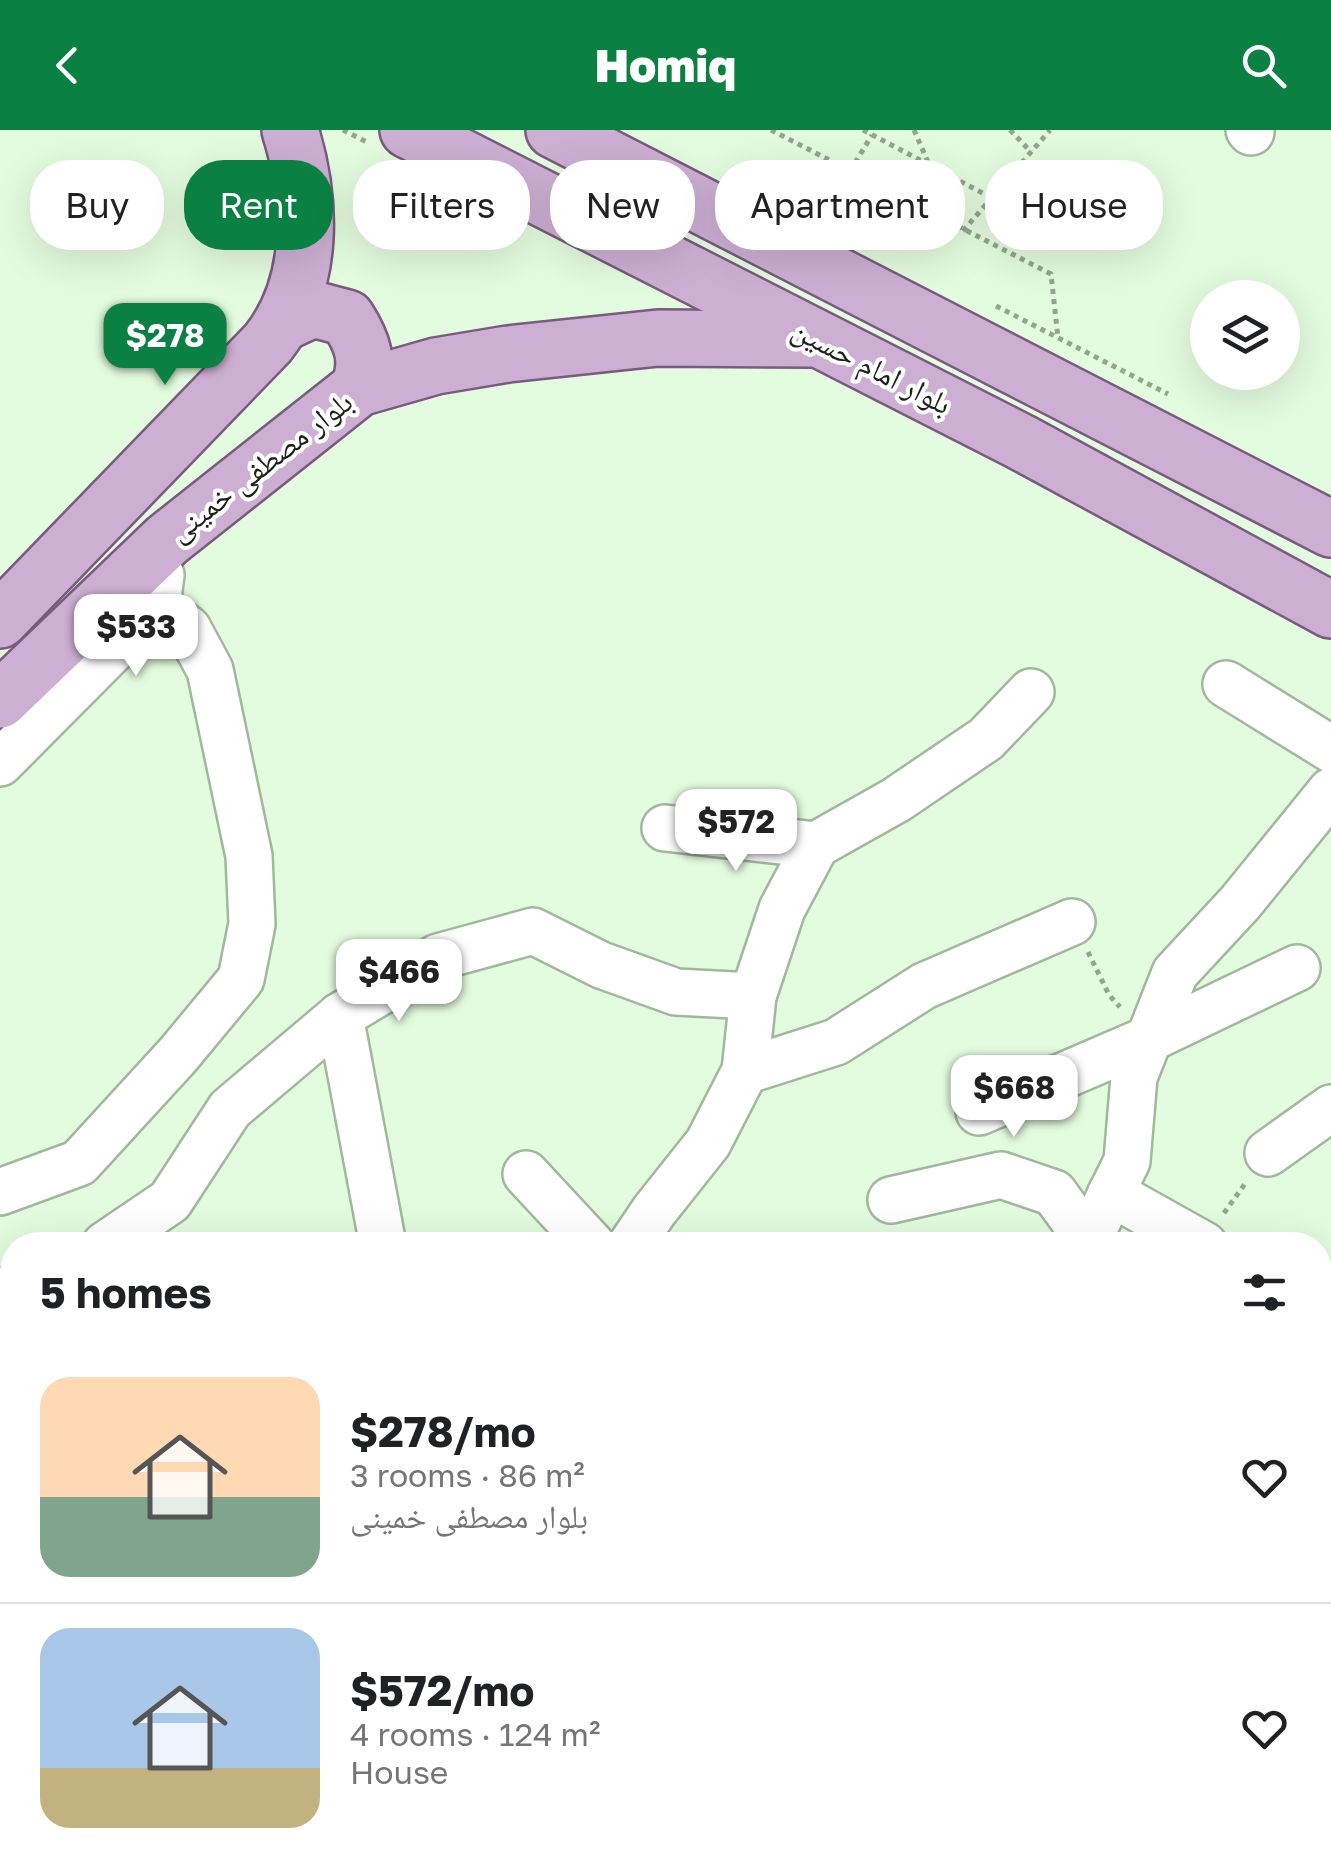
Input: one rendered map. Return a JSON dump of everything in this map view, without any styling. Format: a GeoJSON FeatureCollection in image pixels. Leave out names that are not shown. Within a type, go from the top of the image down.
{"type":"FeatureCollection","features":[{"type":"Feature","properties":{"kind":"main road"},"geometry":{"type":"LineString","coordinates":[[11,602],[285,322],[304,262],[307,220],[290,130]]}},
{"type":"Feature","properties":{"kind":"main road","name":"بلوار امام حسین"},"geometry":{"type":"LineString","coordinates":[[408,130],[1021,442],[1331,610]]}},
{"type":"Feature","properties":{"kind":"main road","name":"بلوار امام حسین"},"geometry":{"type":"LineString","coordinates":[[554,130],[1331,529]]}},
{"type":"Feature","properties":{"kind":"main road"},"geometry":{"type":"LineString","coordinates":[[285,322],[314,309],[347,318],[364,349],[366,369],[359,388]]}},
{"type":"Feature","properties":{"kind":"main road","name":"بلوار مصطفی خمینی"},"geometry":{"type":"LineString","coordinates":[[0,700],[166,540],[359,388],[436,366],[658,338],[818,340]]}},
{"type":"Feature","properties":{"kind":"street"},"geometry":{"type":"LineString","coordinates":[[0,764],[156,606],[166,540]]}},
{"type":"Feature","properties":{"kind":"street"},"geometry":{"type":"LineString","coordinates":[[0,1192],[79,1163],[242,979],[252,924],[249,856],[210,670],[188,629],[156,606]]}},
{"type":"Feature","properties":{"kind":"street"},"geometry":{"type":"LineString","coordinates":[[1226,684],[1331,749]]}},
{"type":"Feature","properties":{"kind":"street"},"geometry":{"type":"LineString","coordinates":[[640,1232],[708,1143],[745,1070],[754,996],[782,909],[816,845],[896,800],[986,739],[1031,692]]}},
{"type":"Feature","properties":{"kind":"street"},"geometry":{"type":"LineString","coordinates":[[1093,1232],[1126,1161],[1134,1076],[1175,974],[1240,903],[1331,791]]}},
{"type":"Feature","properties":{"kind":"street"},"geometry":{"type":"LineString","coordinates":[[665,828],[816,845]]}},
{"type":"Feature","properties":{"kind":"street"},"geometry":{"type":"LineString","coordinates":[[745,1070],[836,1042],[924,986],[1072,922]]}},
{"type":"Feature","properties":{"kind":"street"},"geometry":{"type":"LineString","coordinates":[[124,1232],[170,1201],[230,1109],[340,1016],[438,957],[533,931],[600,965],[676,992],[754,996]]}},
{"type":"Feature","properties":{"kind":"street"},"geometry":{"type":"LineString","coordinates":[[980,1112],[1149,1039],[1297,968]]}},
{"type":"Feature","properties":{"kind":"street"},"geometry":{"type":"LineString","coordinates":[[340,1016],[381,1232]]}},
{"type":"Feature","properties":{"kind":"street"},"geometry":{"type":"LineString","coordinates":[[1268,1153],[1331,1108]]}},
{"type":"Feature","properties":{"kind":"street"},"geometry":{"type":"LineString","coordinates":[[526,1174],[580,1232]]}},
{"type":"Feature","properties":{"kind":"street"},"geometry":{"type":"LineString","coordinates":[[891,1200],[1001,1175],[1054,1193],[1081,1232]]}},
{"type":"Feature","properties":{"kind":"street"},"geometry":{"type":"LineString","coordinates":[[1111,1194],[1181,1232]]}},
{"type":"Feature","properties":{"kind":"path"},"geometry":{"type":"LineString","coordinates":[[771,130],[827,160]]}},
{"type":"Feature","properties":{"kind":"path"},"geometry":{"type":"LineString","coordinates":[[863,130],[921,160]]}},
{"type":"Feature","properties":{"kind":"path"},"geometry":{"type":"LineString","coordinates":[[914,130],[928,160]]}},
{"type":"Feature","properties":{"kind":"path"},"geometry":{"type":"LineString","coordinates":[[1010,130],[1031,152]]}},
{"type":"Feature","properties":{"kind":"path"},"geometry":{"type":"LineString","coordinates":[[1024,160],[1050,130]]}},
{"type":"Feature","properties":{"kind":"path"},"geometry":{"type":"LineString","coordinates":[[857,160],[872,134]]}},
{"type":"Feature","properties":{"kind":"path"},"geometry":{"type":"LineString","coordinates":[[965,229],[985,206]]}},
{"type":"Feature","properties":{"kind":"path"},"geometry":{"type":"LineString","coordinates":[[965,232],[1051,274],[1058,338]]}},
{"type":"Feature","properties":{"kind":"path"},"geometry":{"type":"LineString","coordinates":[[1072,922],[1109,995],[1149,1039]]}},
{"type":"Feature","properties":{"kind":"path"},"geometry":{"type":"LineString","coordinates":[[1212,1232],[1268,1153]]}}]}
